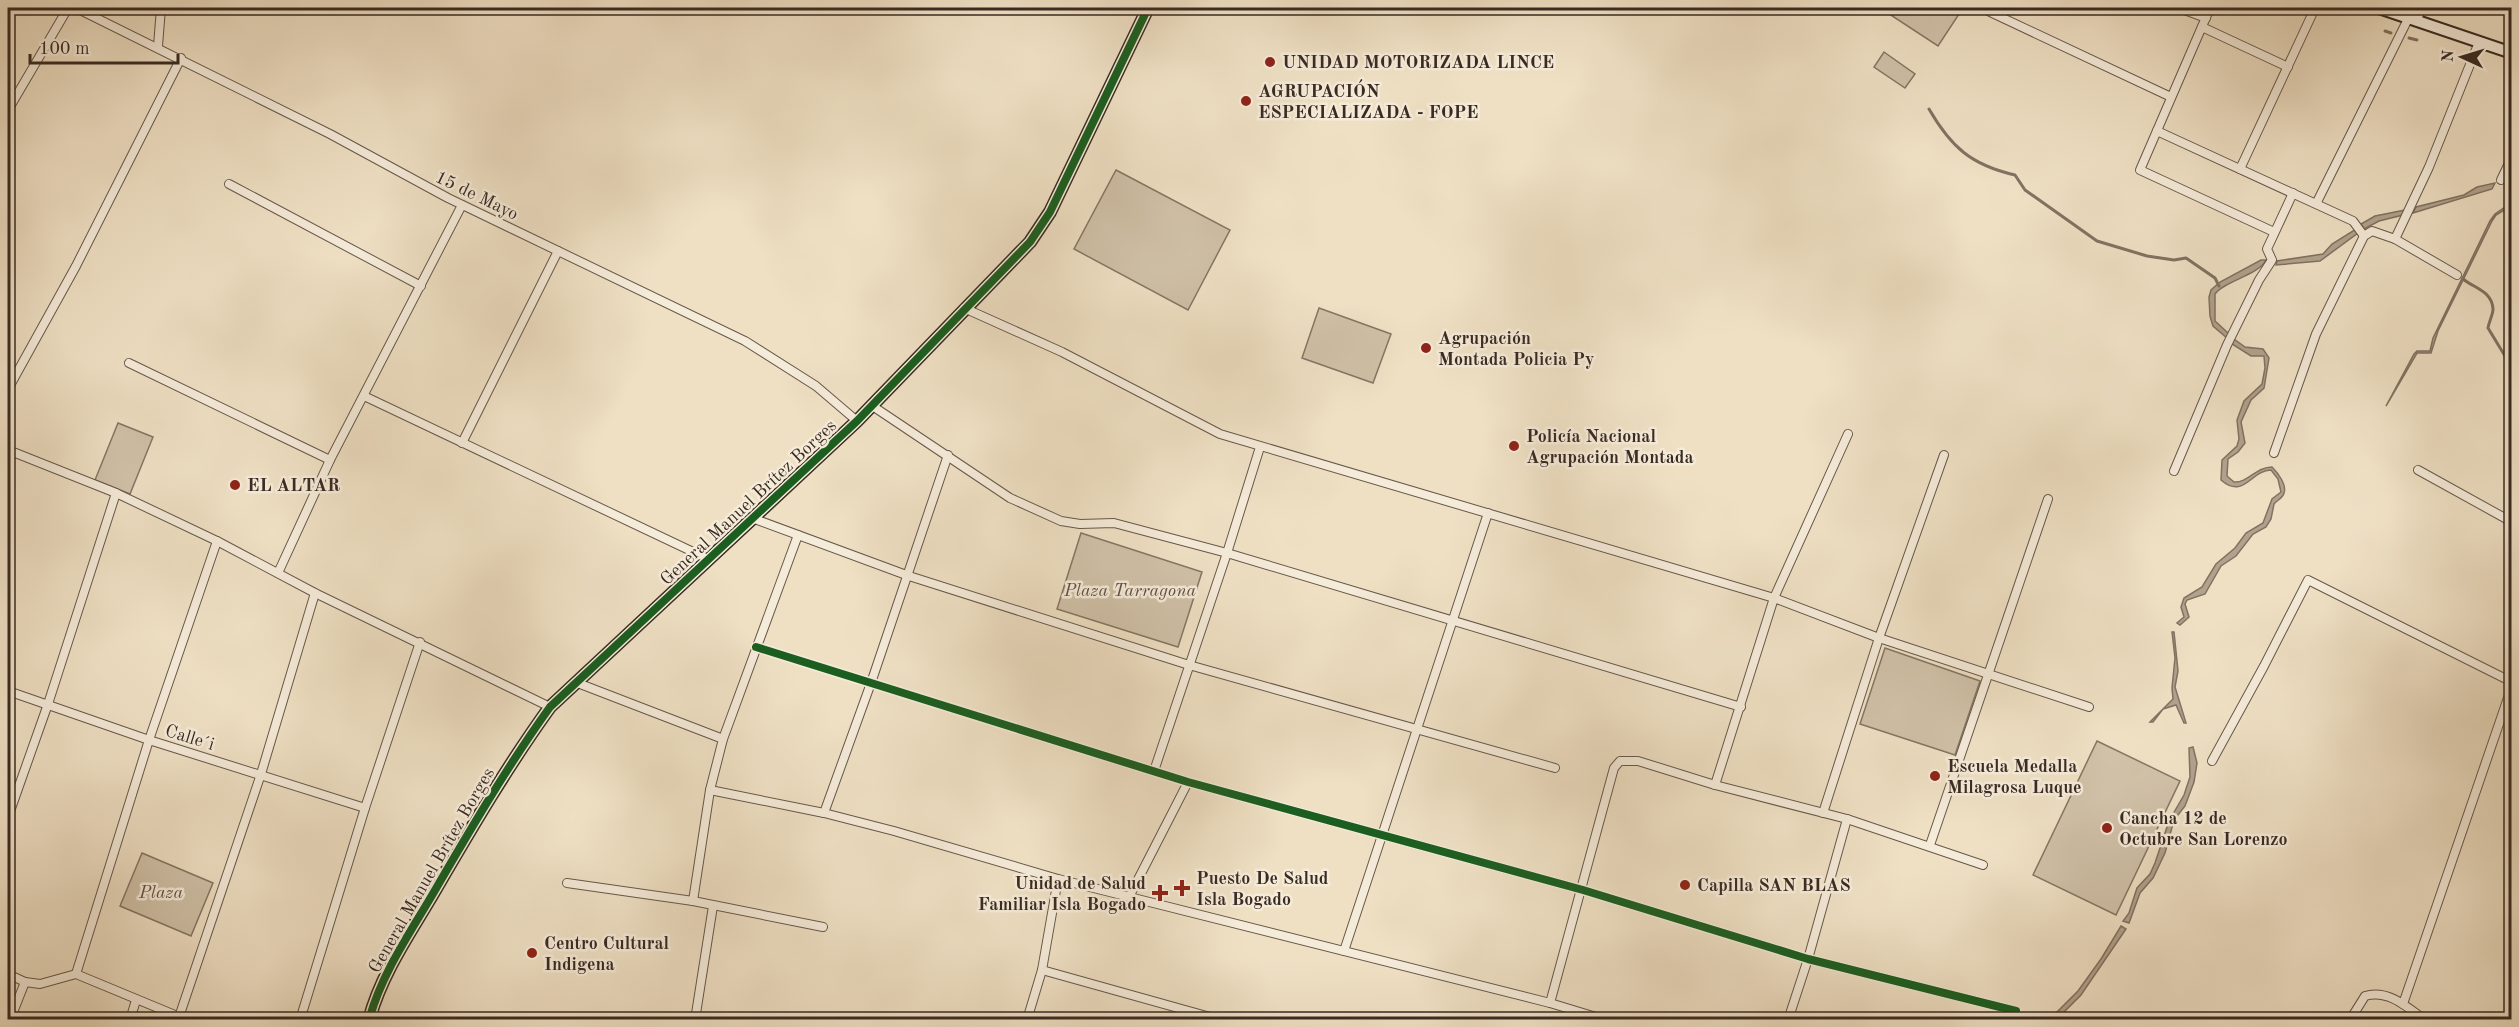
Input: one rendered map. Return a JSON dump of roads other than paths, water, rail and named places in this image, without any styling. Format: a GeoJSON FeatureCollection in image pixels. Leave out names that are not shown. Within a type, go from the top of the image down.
{"type":"FeatureCollection","features":[{"type":"Feature","properties":{"kind":"street"},"geometry":{"type":"LineString","coordinates":[[8,110],[68,8]]}},
{"type":"Feature","properties":{"kind":"street","name":"15 de Mayo"},"geometry":{"type":"LineString","coordinates":[[76,8],[158,46],[330,134],[409,179],[745,341],[816,386],[857,421]]}},
{"type":"Feature","properties":{"kind":"street"},"geometry":{"type":"LineString","coordinates":[[158,46],[161,8]]}},
{"type":"Feature","properties":{"kind":"street","name":"General Manuel Brítez Borges"},"geometry":{"type":"LineString","coordinates":[[369,1020],[386,976],[482,809],[516,754],[550,707],[857,421],[964,308],[1030,243],[1050,212],[1148,8]]}},
{"type":"Feature","properties":{"kind":"street"},"geometry":{"type":"LineString","coordinates":[[2179,8],[2206,18]]}},
{"type":"Feature","properties":{"kind":"street"},"geometry":{"type":"LineString","coordinates":[[2210,8],[2140,170],[2274,232]]}},
{"type":"Feature","properties":{"kind":"street"},"geometry":{"type":"LineString","coordinates":[[2240,169],[2315,8]]}},
{"type":"Feature","properties":{"kind":"street"},"geometry":{"type":"LineString","coordinates":[[2379,8],[2511,53]]}},
{"type":"Feature","properties":{"kind":"street"},"geometry":{"type":"LineString","coordinates":[[2317,202],[2412,20],[2422,8]]}},
{"type":"Feature","properties":{"kind":"street"},"geometry":{"type":"LineString","coordinates":[[1990,12],[2171,97]]}},
{"type":"Feature","properties":{"kind":"street"},"geometry":{"type":"LineString","coordinates":[[2202,27],[2288,67]]}},
{"type":"Feature","properties":{"kind":"street"},"geometry":{"type":"LineString","coordinates":[[2395,239],[2429,166],[2479,42]]}},
{"type":"Feature","properties":{"kind":"street"},"geometry":{"type":"LineString","coordinates":[[8,389],[76,266],[181,58]]}},
{"type":"Feature","properties":{"kind":"street"},"geometry":{"type":"LineString","coordinates":[[2157,131],[2317,202],[2357,225],[2364,235]]}},
{"type":"Feature","properties":{"kind":"street"},"geometry":{"type":"LineString","coordinates":[[2501,180],[2511,157]]}},
{"type":"Feature","properties":{"kind":"street"},"geometry":{"type":"LineString","coordinates":[[229,184],[421,286]]}},
{"type":"Feature","properties":{"kind":"street"},"geometry":{"type":"LineString","coordinates":[[2174,471],[2227,345],[2259,280],[2270,264],[2267,249],[2294,193]]}},
{"type":"Feature","properties":{"kind":"street"},"geometry":{"type":"LineString","coordinates":[[278,573],[330,460],[462,205]]}},
{"type":"Feature","properties":{"kind":"street"},"geometry":{"type":"LineString","coordinates":[[2274,453],[2316,334],[2364,235],[2372,231],[2395,239],[2457,275]]}},
{"type":"Feature","properties":{"kind":"street"},"geometry":{"type":"LineString","coordinates":[[462,442],[558,251]]}},
{"type":"Feature","properties":{"kind":"street"},"geometry":{"type":"LineString","coordinates":[[964,308],[1062,352],[1220,434],[1774,598],[1879,638],[2089,707]]}},
{"type":"Feature","properties":{"kind":"street"},"geometry":{"type":"LineString","coordinates":[[129,363],[330,460]]}},
{"type":"Feature","properties":{"kind":"street"},"geometry":{"type":"LineString","coordinates":[[364,396],[708,559]]}},
{"type":"Feature","properties":{"kind":"street"},"geometry":{"type":"LineString","coordinates":[[871,405],[1010,498],[1060,521],[1080,524],[1114,523],[1227,553],[1741,707]]}},
{"type":"Feature","properties":{"kind":"street"},"geometry":{"type":"LineString","coordinates":[[1715,785],[1774,598],[1848,434]]}},
{"type":"Feature","properties":{"kind":"street"},"geometry":{"type":"LineString","coordinates":[[1154,771],[1260,447]]}},
{"type":"Feature","properties":{"kind":"street"},"geometry":{"type":"LineString","coordinates":[[8,452],[116,493],[550,707]]}},
{"type":"Feature","properties":{"kind":"street"},"geometry":{"type":"LineString","coordinates":[[824,813],[909,576],[948,455]]}},
{"type":"Feature","properties":{"kind":"street"},"geometry":{"type":"LineString","coordinates":[[1823,813],[1879,638],[1944,455]]}},
{"type":"Feature","properties":{"kind":"street"},"geometry":{"type":"LineString","coordinates":[[2418,470],[2511,522]]}},
{"type":"Feature","properties":{"kind":"street"},"geometry":{"type":"LineString","coordinates":[[8,817],[48,704],[116,493]]}},
{"type":"Feature","properties":{"kind":"street"},"geometry":{"type":"LineString","coordinates":[[1930,845],[2048,499]]}},
{"type":"Feature","properties":{"kind":"street"},"geometry":{"type":"LineString","coordinates":[[1344,951],[1488,513]]}},
{"type":"Feature","properties":{"kind":"street"},"geometry":{"type":"LineString","coordinates":[[752,518],[909,576],[1189,665],[1555,768]]}},
{"type":"Feature","properties":{"kind":"street"},"geometry":{"type":"LineString","coordinates":[[693,901],[710,790],[723,739],[798,535]]}},
{"type":"Feature","properties":{"kind":"street"},"geometry":{"type":"LineString","coordinates":[[76,974],[149,740],[217,541]]}},
{"type":"Feature","properties":{"kind":"street"},"geometry":{"type":"LineString","coordinates":[[2212,761],[2308,580],[2511,684],[2403,1004]]}},
{"type":"Feature","properties":{"kind":"street"},"geometry":{"type":"LineString","coordinates":[[8,974],[25,982],[40,984],[76,974],[183,1018],[261,774],[315,593]]}},
{"type":"Feature","properties":{"kind":"street"},"geometry":{"type":"LineString","coordinates":[[300,1020],[365,808],[420,642]]}},
{"type":"Feature","properties":{"kind":"street"},"geometry":{"type":"LineString","coordinates":[[756,647],[1188,782],[1583,890],[1808,959],[2016,1011]]}},
{"type":"Feature","properties":{"kind":"street"},"geometry":{"type":"LineString","coordinates":[[575,682],[723,739]]}},
{"type":"Feature","properties":{"kind":"street","name":"Calle´i"},"geometry":{"type":"LineString","coordinates":[[8,691],[149,740],[365,808]]}},
{"type":"Feature","properties":{"kind":"street"},"geometry":{"type":"LineString","coordinates":[[1550,1003],[1583,890],[1614,768],[1620,761],[1628,759],[1638,761],[1715,785],[1847,819],[1930,845],[1983,865]]}},
{"type":"Feature","properties":{"kind":"street"},"geometry":{"type":"LineString","coordinates":[[1130,897],[1188,782]]}},
{"type":"Feature","properties":{"kind":"street"},"geometry":{"type":"LineString","coordinates":[[710,790],[824,813],[1058,879],[1550,1003],[1606,1020]]}},
{"type":"Feature","properties":{"kind":"street"},"geometry":{"type":"LineString","coordinates":[[1788,1020],[1808,959],[1847,819]]}},
{"type":"Feature","properties":{"kind":"street"},"geometry":{"type":"LineString","coordinates":[[1027,1020],[1042,970],[1058,879]]}},
{"type":"Feature","properties":{"kind":"street"},"geometry":{"type":"LineString","coordinates":[[567,883],[693,901],[823,927]]}},
{"type":"Feature","properties":{"kind":"street"},"geometry":{"type":"LineString","coordinates":[[695,1020],[713,906]]}},
{"type":"Feature","properties":{"kind":"street"},"geometry":{"type":"LineString","coordinates":[[1042,970],[1221,1020]]}},
{"type":"Feature","properties":{"kind":"street"},"geometry":{"type":"LineString","coordinates":[[10,1020],[25,982]]}},
{"type":"Feature","properties":{"kind":"street"},"geometry":{"type":"LineString","coordinates":[[2349,1020],[2365,996],[2374,993],[2387,995],[2426,1020]]}},
{"type":"Feature","properties":{"kind":"street"},"geometry":{"type":"LineString","coordinates":[[129,1020],[136,1000]]}},
{"type":"Feature","properties":{"kind":"waterway"},"geometry":{"type":"LineString","coordinates":[[2385,31],[2391,33]]}},
{"type":"Feature","properties":{"kind":"waterway"},"geometry":{"type":"LineString","coordinates":[[2409,38],[2417,40]]}},
{"type":"Feature","properties":{"kind":"waterway"},"geometry":{"type":"LineString","coordinates":[[1929,109],[1954,144],[1974,160],[2015,175],[2025,190],[2097,241],[2147,256],[2174,260],[2186,258],[2215,278],[2219,286]]}},
{"type":"Feature","properties":{"kind":"waterway"},"geometry":{"type":"LineString","coordinates":[[2463,279],[2486,294],[2492,303],[2493,311],[2488,328],[2505,356],[2512,395]]}},
{"type":"Feature","properties":{"kind":"place","name":"UNIDAD MOTORIZADA LINCE"},"geometry":{"type":"Point","coordinates":[1270,62]}},
{"type":"Feature","properties":{"kind":"place","name":"AGRUPACIÓN ESPECIALIZADA - FOPE"},"geometry":{"type":"Point","coordinates":[1246,101]}},
{"type":"Feature","properties":{"kind":"place","name":"Agrupación Montada Policia Py"},"geometry":{"type":"Point","coordinates":[1426,348]}},
{"type":"Feature","properties":{"kind":"place","name":"Policía Nacional Agrupación Montada"},"geometry":{"type":"Point","coordinates":[1514,446]}},
{"type":"Feature","properties":{"kind":"place","name":"EL ALTAR"},"geometry":{"type":"Point","coordinates":[235,485]}},
{"type":"Feature","properties":{"kind":"place","name":"Escuela Medalla Milagrosa Luque"},"geometry":{"type":"Point","coordinates":[1935,776]}},
{"type":"Feature","properties":{"kind":"place","name":"Cancha 12 de Octubre San Lorenzo"},"geometry":{"type":"Point","coordinates":[2107,828]}},
{"type":"Feature","properties":{"kind":"place","name":"Capilla SAN BLAS"},"geometry":{"type":"Point","coordinates":[1685,885]}},
{"type":"Feature","properties":{"kind":"place","name":"Puesto De Salud Isla Bogado"},"geometry":{"type":"Point","coordinates":[1182,888]}},
{"type":"Feature","properties":{"kind":"place","name":"Unidad de Salud Familiar Isla Bogado"},"geometry":{"type":"Point","coordinates":[1160,893]}},
{"type":"Feature","properties":{"kind":"place","name":"Centro Cultural Indigena"},"geometry":{"type":"Point","coordinates":[532,953]}},
{"type":"Feature","properties":{"kind":"park label","name":"Plaza Tarragona"},"geometry":{"type":"Point","coordinates":[1130,590]}},
{"type":"Feature","properties":{"kind":"park label","name":"Plaza"},"geometry":{"type":"Point","coordinates":[161,892]}}]}
